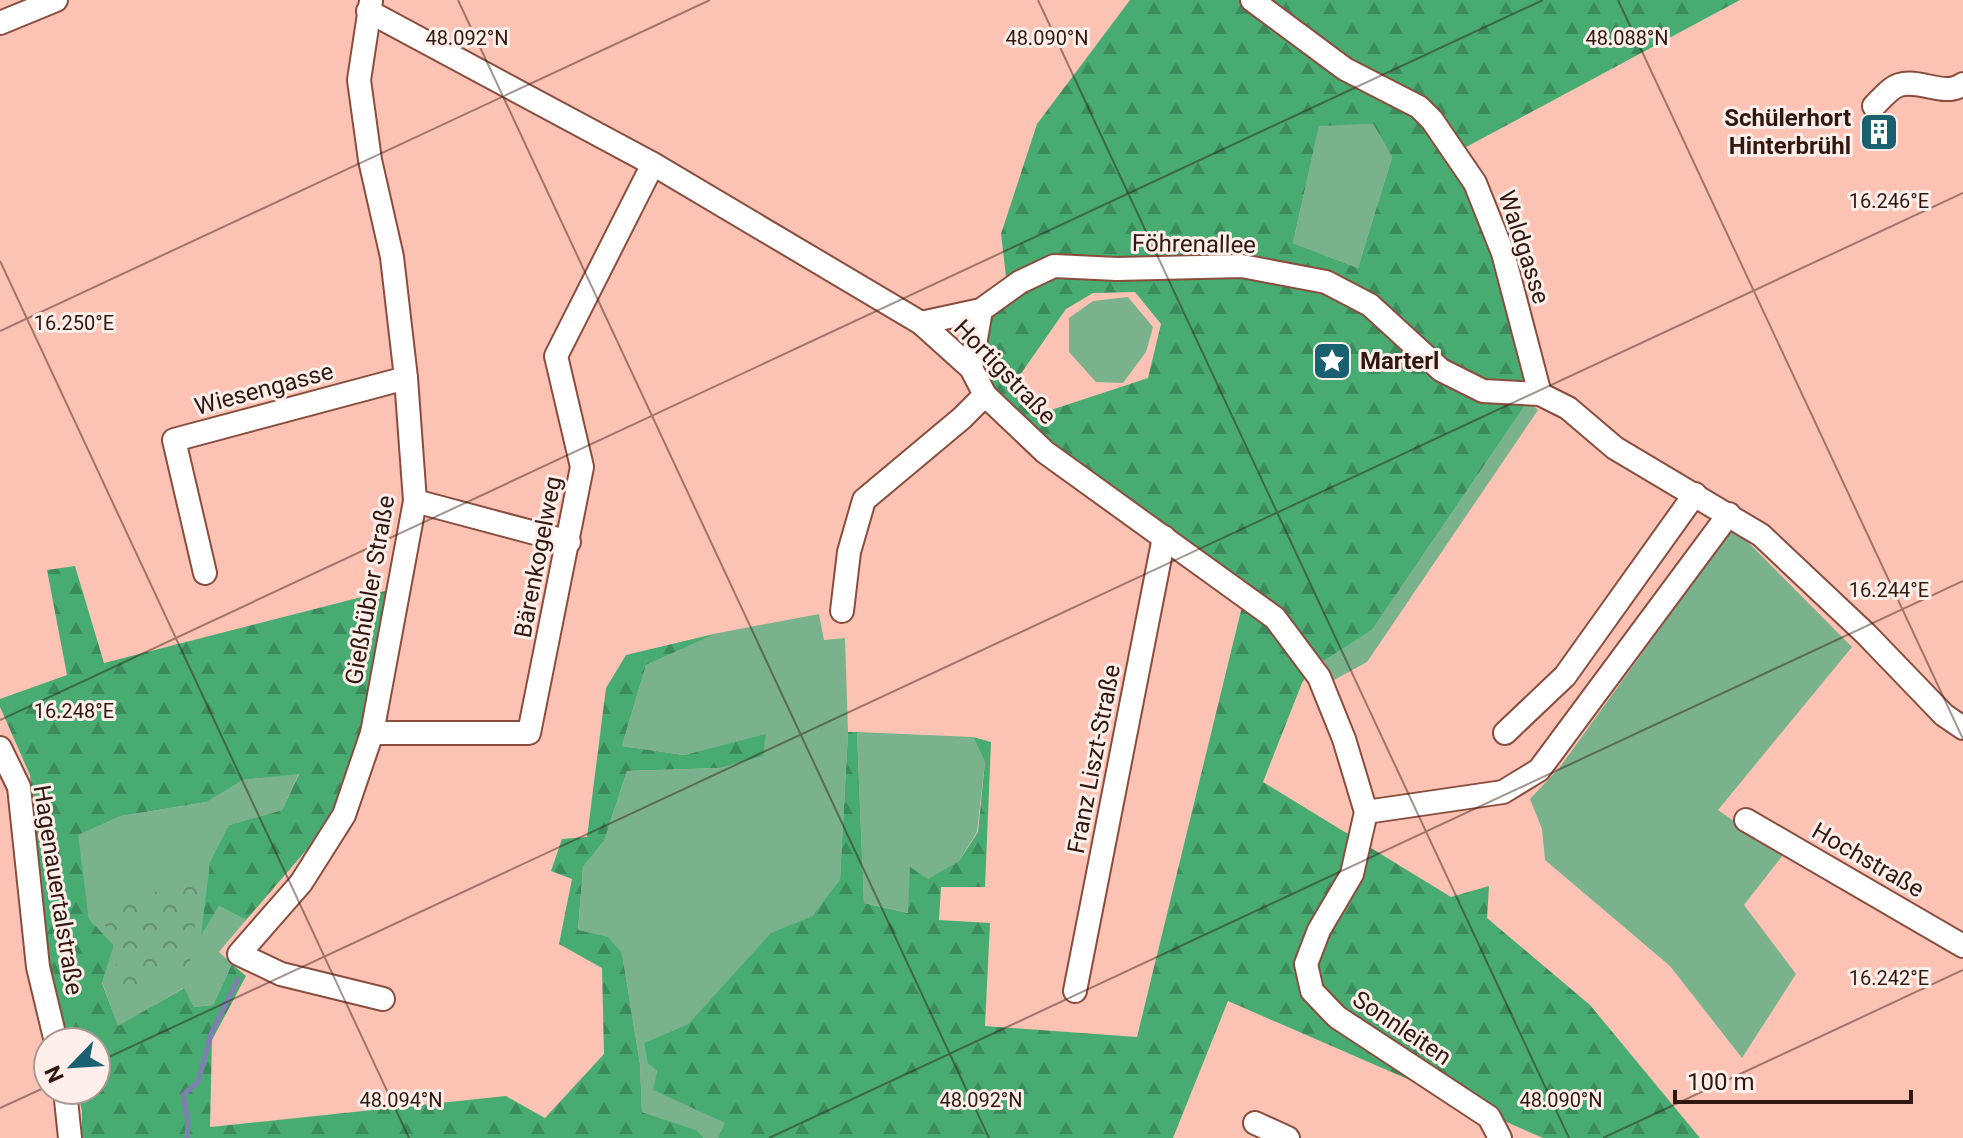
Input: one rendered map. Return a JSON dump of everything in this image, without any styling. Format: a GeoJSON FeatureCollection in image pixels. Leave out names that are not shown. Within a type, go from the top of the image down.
{"type":"FeatureCollection","features":[{"type":"Feature","properties":{"kind":"street"},"geometry":{"type":"LineString","coordinates":[[0,23],[56,0]]}},
{"type":"Feature","properties":{"kind":"street","name":"Waldgasse"},"geometry":{"type":"LineString","coordinates":[[1252,0],[1345,69],[1419,107],[1432,120],[1475,183],[1503,253],[1540,394]]}},
{"type":"Feature","properties":{"kind":"street","name":"Hortigstraße"},"geometry":{"type":"LineString","coordinates":[[369,6],[653,164],[921,323],[971,368],[985,395],[1045,452],[1275,618],[1319,677],[1344,739],[1366,812]]}},
{"type":"Feature","properties":{"kind":"street","name":"Gießhübler Straße"},"geometry":{"type":"LineString","coordinates":[[369,6],[359,80],[370,160],[392,257],[406,378],[415,501],[372,733],[344,815],[301,883],[239,954],[281,974],[383,999]]}},
{"type":"Feature","properties":{"kind":"street"},"geometry":{"type":"LineString","coordinates":[[1874,106],[1899,85],[1920,84],[1940,89],[1958,88],[1963,84]]}},
{"type":"Feature","properties":{"kind":"street","name":"Bärenkogelweg"},"geometry":{"type":"LineString","coordinates":[[372,733],[529,733],[582,467],[556,356],[653,164]]}},
{"type":"Feature","properties":{"kind":"street","name":"Föhrenallee"},"geometry":{"type":"LineString","coordinates":[[921,323],[981,310],[1020,282],[1054,266],[1117,269],[1242,266],[1326,282],[1370,305],[1441,370],[1483,391],[1540,394]]}},
{"type":"Feature","properties":{"kind":"street"},"geometry":{"type":"LineString","coordinates":[[971,368],[981,310]]}},
{"type":"Feature","properties":{"kind":"street","name":"Wiesengasse"},"geometry":{"type":"LineString","coordinates":[[205,573],[174,440],[406,378]]}},
{"type":"Feature","properties":{"kind":"street"},"geometry":{"type":"LineString","coordinates":[[1540,394],[1568,408],[1615,448],[1761,535],[1866,634],[1944,715],[1963,728]]}},
{"type":"Feature","properties":{"kind":"street"},"geometry":{"type":"LineString","coordinates":[[842,611],[849,552],[864,500],[985,395]]}},
{"type":"Feature","properties":{"kind":"street"},"geometry":{"type":"LineString","coordinates":[[1505,733],[1565,676],[1695,494]]}},
{"type":"Feature","properties":{"kind":"street"},"geometry":{"type":"LineString","coordinates":[[415,501],[569,542]]}},
{"type":"Feature","properties":{"kind":"street"},"geometry":{"type":"LineString","coordinates":[[1366,812],[1503,792],[1539,770],[1729,514]]}},
{"type":"Feature","properties":{"kind":"street","name":"Franz Liszt-Straße"},"geometry":{"type":"LineString","coordinates":[[1075,991],[1164,537]]}},
{"type":"Feature","properties":{"kind":"street","name":"Hagenauertalstraße"},"geometry":{"type":"LineString","coordinates":[[0,748],[19,787],[38,967],[52,1026]]}},
{"type":"Feature","properties":{"kind":"street","name":"Sonnleiten"},"geometry":{"type":"LineString","coordinates":[[1366,812],[1352,874],[1319,930],[1306,964],[1312,991],[1337,1017],[1489,1117],[1500,1138]]}},
{"type":"Feature","properties":{"kind":"street","name":"Hochstraße"},"geometry":{"type":"LineString","coordinates":[[1746,820],[1963,946]]}},
{"type":"Feature","properties":{"kind":"street"},"geometry":{"type":"LineString","coordinates":[[67,1106],[70,1138]]}},
{"type":"Feature","properties":{"kind":"street"},"geometry":{"type":"LineString","coordinates":[[1255,1123],[1288,1138]]}},
{"type":"Feature","properties":{"kind":"green space"},"geometry":{"type":"Polygon","coordinates":[[[1130,0],[1740,0],[1455,153],[1511,309],[1526,372],[1528,401],[1372,630],[1324,661],[1318,656],[1302,683],[1263,782],[1451,897],[1489,886],[1487,918],[1590,1005],[1700,1138],[1543,1138],[1228,1001],[1173,1138],[718,1138],[725,1123],[653,1090],[657,1071],[648,1063],[644,1043],[688,1024],[771,933],[812,916],[840,879],[848,732],[857,732],[864,903],[908,913],[910,867],[928,879],[959,861],[978,832],[985,762],[973,737],[991,742],[985,887],[941,887],[939,920],[990,923],[985,1026],[1137,1037],[1247,586],[1003,405],[983,368],[987,318],[1008,293],[1001,234],[1037,124],[1130,0]],[[1373,124],[1319,126],[1293,243],[1358,268],[1392,157],[1373,124]],[[1135,292],[1093,293],[1066,309],[1013,385],[1045,412],[1148,378],[1161,324],[1135,292]]]}},
{"type":"Feature","properties":{"kind":"green space"},"geometry":{"type":"Polygon","coordinates":[[[1373,124],[1392,157],[1358,268],[1293,243],[1319,125],[1373,124]]]}},
{"type":"Feature","properties":{"kind":"green space"},"geometry":{"type":"Polygon","coordinates":[[[1128,297],[1153,327],[1146,352],[1123,383],[1096,382],[1069,352],[1069,318],[1093,301],[1128,297]]]}},
{"type":"Feature","properties":{"kind":"green space"},"geometry":{"type":"Polygon","coordinates":[[[1528,401],[1538,410],[1367,662],[1334,680],[1324,661],[1372,630],[1528,401]]]}},
{"type":"Feature","properties":{"kind":"green space"},"geometry":{"type":"Polygon","coordinates":[[[1733,527],[1852,647],[1718,810],[1783,855],[1744,905],[1796,974],[1742,1058],[1670,966],[1545,860],[1542,829],[1530,799],[1560,767],[1733,527]]]}},
{"type":"Feature","properties":{"kind":"green space"},"geometry":{"type":"Polygon","coordinates":[[[75,566],[104,663],[389,590],[357,756],[322,832],[246,920],[219,906],[201,935],[210,862],[229,825],[282,810],[299,774],[243,780],[207,802],[121,816],[78,835],[89,919],[114,945],[102,983],[118,1026],[184,988],[194,1007],[213,1005],[232,964],[246,976],[212,1040],[210,1127],[506,1096],[545,1118],[604,1054],[602,968],[559,944],[572,879],[551,871],[562,839],[587,837],[606,688],[626,655],[718,633],[646,665],[622,746],[684,755],[766,734],[763,756],[719,768],[627,771],[604,841],[583,867],[578,930],[608,937],[622,953],[640,1064],[642,1112],[696,1130],[704,1138],[82,1138],[81,1106],[112,1106],[112,1026],[60,1026],[46,971],[30,775],[0,707],[0,699],[67,675],[47,570],[75,566]]]}},
{"type":"Feature","properties":{"kind":"green space"},"geometry":{"type":"Polygon","coordinates":[[[819,614],[824,640],[845,638],[848,732],[840,879],[812,916],[771,934],[688,1024],[645,1043],[657,1071],[654,1090],[726,1123],[718,1138],[704,1138],[695,1130],[642,1112],[640,1064],[622,953],[578,931],[583,867],[604,841],[627,771],[719,768],[765,735],[684,755],[622,746],[646,665],[718,633],[819,614]]]}},
{"type":"Feature","properties":{"kind":"green space"},"geometry":{"type":"Polygon","coordinates":[[[857,732],[973,737],[985,762],[977,832],[959,861],[928,880],[911,868],[909,913],[864,903],[857,732]]]}},
{"type":"Feature","properties":{"kind":"green space"},"geometry":{"type":"Polygon","coordinates":[[[299,773],[282,810],[229,825],[201,933],[219,906],[246,920],[219,952],[232,964],[213,1005],[194,1007],[183,988],[118,1027],[102,982],[114,945],[89,919],[77,835],[121,816],[207,802],[243,780],[299,773]]]}},
{"type":"Feature","properties":{"kind":"green space"},"geometry":{"type":"Polygon","coordinates":[[[202,876],[189,966],[114,997],[118,940],[93,913],[202,876]]]}},
{"type":"Feature","properties":{"kind":"waterway"},"geometry":{"type":"LineString","coordinates":[[187,1138],[188,1122],[183,1095],[198,1082],[211,1034],[238,979]]}},
{"type":"Feature","properties":{"kind":"place","name":"Schülerhort Hinterbrühl"},"geometry":{"type":"Point","coordinates":[1879,132]}},
{"type":"Feature","properties":{"kind":"place","name":"Marterl"},"geometry":{"type":"Point","coordinates":[1332,361]}}]}
